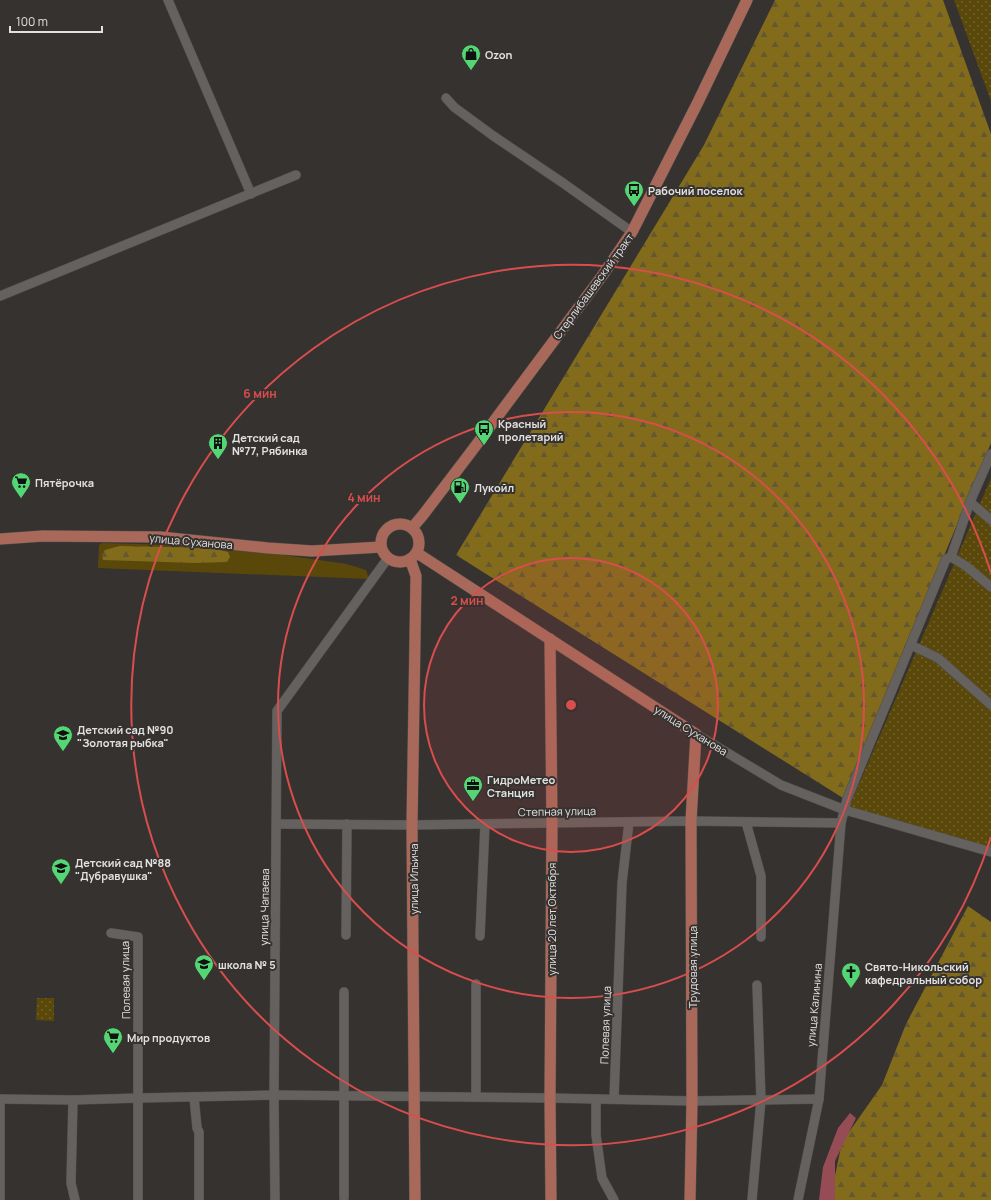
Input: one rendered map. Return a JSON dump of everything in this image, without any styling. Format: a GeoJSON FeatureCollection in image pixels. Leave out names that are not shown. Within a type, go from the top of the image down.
{"type":"FeatureCollection","features":[{"type":"Feature","properties":{"kind":"main road","name":"Стерлибашевский тракт"},"geometry":{"type":"LineString","coordinates":[[412,528],[602,276],[632,232],[695,108],[747,0]]}},
{"type":"Feature","properties":{"kind":"main road"},"geometry":{"type":"LineString","coordinates":[[397,524],[404,524],[412,528],[418,536],[419,542],[419,548],[413,556],[406,561],[400,562],[393,561],[388,558],[381,547],[381,541],[386,530],[397,524]]}},
{"type":"Feature","properties":{"kind":"main road","name":"улица Суханова"},"geometry":{"type":"LineString","coordinates":[[0,538],[43,536],[160,537],[312,551],[381,547]]}},
{"type":"Feature","properties":{"kind":"main road","name":"улица Суханова"},"geometry":{"type":"LineString","coordinates":[[413,556],[550,639],[696,734]]}},
{"type":"Feature","properties":{"kind":"main road","name":"улица Ильича"},"geometry":{"type":"LineString","coordinates":[[413,556],[416,576],[412,824],[415,1200]]}},
{"type":"Feature","properties":{"kind":"main road","name":"улица 20 лет Октября"},"geometry":{"type":"LineString","coordinates":[[550,639],[552,823],[550,1200]]}},
{"type":"Feature","properties":{"kind":"main road","name":"Трудовая улица"},"geometry":{"type":"LineString","coordinates":[[690,1200],[692,1101],[691,821],[696,734]]}},
{"type":"Feature","properties":{"kind":"street"},"geometry":{"type":"LineString","coordinates":[[168,0],[251,194]]}},
{"type":"Feature","properties":{"kind":"street"},"geometry":{"type":"LineString","coordinates":[[446,98],[454,107],[492,135],[632,232]]}},
{"type":"Feature","properties":{"kind":"street"},"geometry":{"type":"LineString","coordinates":[[0,296],[296,175]]}},
{"type":"Feature","properties":{"kind":"street","name":"улица Калинина"},"geometry":{"type":"LineString","coordinates":[[798,1200],[819,1099],[841,822],[847,799],[946,559],[951,557],[970,502],[991,454]]}},
{"type":"Feature","properties":{"kind":"street"},"geometry":{"type":"LineString","coordinates":[[970,502],[991,520]]}},
{"type":"Feature","properties":{"kind":"street"},"geometry":{"type":"LineString","coordinates":[[951,557],[966,566],[991,587]]}},
{"type":"Feature","properties":{"kind":"street","name":"улица Чапаева"},"geometry":{"type":"LineString","coordinates":[[275,1200],[274,1095],[277,711],[388,558]]}},
{"type":"Feature","properties":{"kind":"street"},"geometry":{"type":"LineString","coordinates":[[911,645],[938,658],[991,705]]}},
{"type":"Feature","properties":{"kind":"street","name":"улица Суханова"},"geometry":{"type":"LineString","coordinates":[[696,734],[781,785],[845,810],[991,852]]}},
{"type":"Feature","properties":{"kind":"street","name":"Степная улица"},"geometry":{"type":"LineString","coordinates":[[277,824],[485,824],[691,821],[841,822]]}},
{"type":"Feature","properties":{"kind":"street","name":"Полевая улица"},"geometry":{"type":"LineString","coordinates":[[614,1099],[622,883],[629,822]]}},
{"type":"Feature","properties":{"kind":"street"},"geometry":{"type":"LineString","coordinates":[[746,822],[761,876],[761,937]]}},
{"type":"Feature","properties":{"kind":"street"},"geometry":{"type":"LineString","coordinates":[[346,935],[347,824]]}},
{"type":"Feature","properties":{"kind":"street"},"geometry":{"type":"LineString","coordinates":[[480,936],[485,824]]}},
{"type":"Feature","properties":{"kind":"street","name":"Полевая улица"},"geometry":{"type":"LineString","coordinates":[[111,933],[138,936],[139,1098]]}},
{"type":"Feature","properties":{"kind":"street"},"geometry":{"type":"LineString","coordinates":[[476,984],[476,1097]]}},
{"type":"Feature","properties":{"kind":"street"},"geometry":{"type":"LineString","coordinates":[[752,1198],[761,1100],[757,985]]}},
{"type":"Feature","properties":{"kind":"street"},"geometry":{"type":"LineString","coordinates":[[344,992],[344,1198]]}},
{"type":"Feature","properties":{"kind":"street"},"geometry":{"type":"LineString","coordinates":[[0,1200],[0,1099],[73,1100],[274,1095],[692,1101],[819,1099]]}},
{"type":"Feature","properties":{"kind":"street"},"geometry":{"type":"LineString","coordinates":[[194,1097],[197,1128],[199,1132],[200,1200]]}},
{"type":"Feature","properties":{"kind":"street"},"geometry":{"type":"LineString","coordinates":[[138,1200],[139,1098]]}},
{"type":"Feature","properties":{"kind":"street"},"geometry":{"type":"LineString","coordinates":[[596,1099],[596,1135],[602,1178],[614,1200]]}},
{"type":"Feature","properties":{"kind":"street"},"geometry":{"type":"LineString","coordinates":[[73,1100],[71,1183],[75,1200]]}},
{"type":"Feature","properties":{"kind":"shaded area"},"geometry":{"type":"Polygon","coordinates":[[[954,0],[991,0],[991,101],[954,0]]]}},
{"type":"Feature","properties":{"kind":"shaded area"},"geometry":{"type":"Polygon","coordinates":[[[991,478],[991,847],[849,807],[991,478]]]}},
{"type":"Feature","properties":{"kind":"shaded area"},"geometry":{"type":"Polygon","coordinates":[[[102,543],[173,545],[248,550],[347,564],[366,570],[369,579],[98,568],[99,545],[102,543]]]}},
{"type":"Feature","properties":{"kind":"shaded area"},"geometry":{"type":"Polygon","coordinates":[[[37,998],[54,998],[54,1021],[36,1020],[37,998]]]}},
{"type":"Feature","properties":{"kind":"shaded area"},"geometry":{"type":"Polygon","coordinates":[[[850,1113],[856,1118],[835,1161],[835,1200],[819,1200],[823,1167],[838,1128],[850,1113]]]}},
{"type":"Feature","properties":{"kind":"green space"},"geometry":{"type":"Polygon","coordinates":[[[775,0],[943,0],[991,134],[991,443],[843,798],[456,555],[704,145],[775,0]]]}},
{"type":"Feature","properties":{"kind":"green space"},"geometry":{"type":"Polygon","coordinates":[[[119,546],[211,548],[228,552],[230,557],[227,562],[195,563],[103,560],[102,555],[105,550],[119,546]]]}},
{"type":"Feature","properties":{"kind":"green space"},"geometry":{"type":"Polygon","coordinates":[[[968,906],[991,922],[991,1200],[830,1200],[842,1142],[882,1085],[906,1024],[968,906]]]}},
{"type":"Feature","properties":{"kind":"place","name":"Ozon"},"geometry":{"type":"Point","coordinates":[471,71]}},
{"type":"Feature","properties":{"kind":"place","name":"Рабочий поселок"},"geometry":{"type":"Point","coordinates":[634,207]}},
{"type":"Feature","properties":{"kind":"place","name":"Красный пролетарий"},"geometry":{"type":"Point","coordinates":[484,446]}},
{"type":"Feature","properties":{"kind":"place","name":"Детский сад №77, Рябинка"},"geometry":{"type":"Point","coordinates":[218,460]}},
{"type":"Feature","properties":{"kind":"place","name":"Пятёрочка"},"geometry":{"type":"Point","coordinates":[21,499]}},
{"type":"Feature","properties":{"kind":"place","name":"Лукойл"},"geometry":{"type":"Point","coordinates":[460,504]}},
{"type":"Feature","properties":{"kind":"place","name":"Детский сад №90 \"Золотая рыбка\""},"geometry":{"type":"Point","coordinates":[63,752]}},
{"type":"Feature","properties":{"kind":"place","name":"ГидроМетео Станция"},"geometry":{"type":"Point","coordinates":[473,802]}},
{"type":"Feature","properties":{"kind":"place","name":"Детский сад №88 \"Дубравушка\""},"geometry":{"type":"Point","coordinates":[61,885]}},
{"type":"Feature","properties":{"kind":"place","name":"школа № 5"},"geometry":{"type":"Point","coordinates":[204,981]}},
{"type":"Feature","properties":{"kind":"place","name":"Свято-Никольский кафедральный собор"},"geometry":{"type":"Point","coordinates":[851,989]}},
{"type":"Feature","properties":{"kind":"place","name":"Мир продуктов"},"geometry":{"type":"Point","coordinates":[113,1054]}}]}
